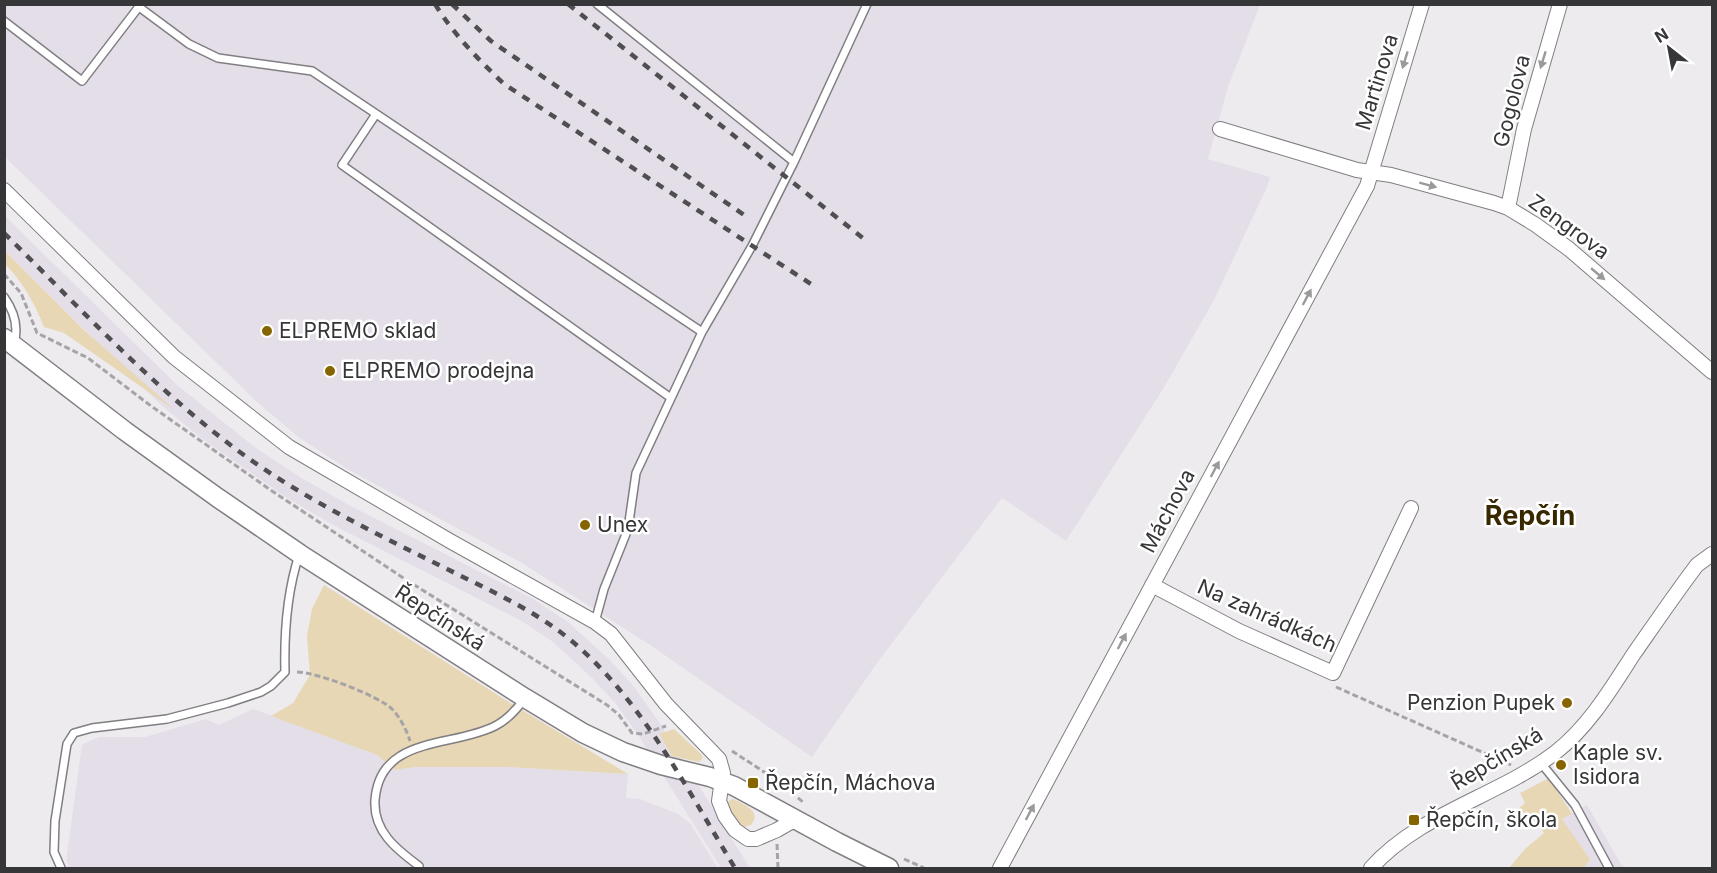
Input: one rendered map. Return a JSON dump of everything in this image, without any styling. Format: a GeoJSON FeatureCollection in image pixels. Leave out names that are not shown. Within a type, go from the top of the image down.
{"type":"FeatureCollection","features":[{"type":"Feature","properties":{"kind":"street","name":"Martinova"},"geometry":{"type":"LineString","coordinates":[[1371,172],[1422,4]]}},
{"type":"Feature","properties":{"kind":"street","name":"Gogolova"},"geometry":{"type":"LineString","coordinates":[[1508,208],[1524,129],[1560,4]]}},
{"type":"Feature","properties":{"kind":"street","name":"Zengrova"},"geometry":{"type":"LineString","coordinates":[[1220,129],[1358,170],[1391,175],[1508,208],[1544,230],[1569,249],[1713,372]]}},
{"type":"Feature","properties":{"kind":"street","name":"Máchova"},"geometry":{"type":"LineString","coordinates":[[1000,868],[1367,186],[1371,172]]}},
{"type":"Feature","properties":{"kind":"street"},"geometry":{"type":"LineString","coordinates":[[4,190],[174,357],[289,447],[595,622],[611,634],[666,705],[714,753],[722,766],[719,794],[721,808],[741,836],[756,839],[777,830],[800,812]]}},
{"type":"Feature","properties":{"kind":"street","name":"Řepčínská"},"geometry":{"type":"LineString","coordinates":[[9,342],[144,445],[300,554],[583,733],[623,752],[722,781],[800,812],[896,863]]}},
{"type":"Feature","properties":{"kind":"street","name":"Na zahrádkách"},"geometry":{"type":"LineString","coordinates":[[1152,585],[1239,631],[1333,673],[1411,508]]}},
{"type":"Feature","properties":{"kind":"street","name":"Řepčínská"},"geometry":{"type":"LineString","coordinates":[[1371,868],[1382,856],[1406,838],[1541,763],[1566,744],[1586,723],[1696,565],[1713,554]]}},
{"type":"Feature","properties":{"kind":"lane"},"geometry":{"type":"LineString","coordinates":[[597,4],[794,162]]}},
{"type":"Feature","properties":{"kind":"lane"},"geometry":{"type":"LineString","coordinates":[[595,622],[604,589],[628,530],[636,473],[702,332],[752,246],[794,162],[867,4]]}},
{"type":"Feature","properties":{"kind":"lane"},"geometry":{"type":"LineString","coordinates":[[4,21],[82,81],[140,6],[189,44],[218,58],[312,71],[702,332]]}},
{"type":"Feature","properties":{"kind":"lane"},"geometry":{"type":"LineString","coordinates":[[376,114],[342,165],[671,398]]}},
{"type":"Feature","properties":{"kind":"lane"},"geometry":{"type":"LineString","coordinates":[[4,297],[16,321],[17,330],[9,342]]}},
{"type":"Feature","properties":{"kind":"lane"},"geometry":{"type":"LineString","coordinates":[[61,868],[54,852],[55,821],[68,744],[75,734],[92,728],[167,718],[228,703],[272,686],[285,672],[284,654],[291,587],[300,554]]}},
{"type":"Feature","properties":{"kind":"lane"},"geometry":{"type":"LineString","coordinates":[[419,866],[399,852],[382,832],[375,809],[375,797],[384,773],[394,759],[413,749],[496,726],[518,709],[525,698]]}},
{"type":"Feature","properties":{"kind":"lane"},"geometry":{"type":"LineString","coordinates":[[1541,763],[1575,805],[1609,868]]}},
{"type":"Feature","properties":{"kind":"lane"},"geometry":{"type":"LineString","coordinates":[[1599,868],[1604,861]]}},
{"type":"Feature","properties":{"kind":"path"},"geometry":{"type":"LineString","coordinates":[[4,274],[21,294],[37,333],[88,358],[213,451],[290,503],[408,581],[607,705],[619,715],[632,734],[643,734],[671,724]]}},
{"type":"Feature","properties":{"kind":"path"},"geometry":{"type":"LineString","coordinates":[[285,672],[301,672],[368,694],[392,709],[407,732],[413,749]]}},
{"type":"Feature","properties":{"kind":"path"},"geometry":{"type":"LineString","coordinates":[[738,756],[778,781],[800,812]]}},
{"type":"Feature","properties":{"kind":"path"},"geometry":{"type":"LineString","coordinates":[[777,830],[778,868]]}},
{"type":"Feature","properties":{"kind":"path"},"geometry":{"type":"LineString","coordinates":[[896,863],[924,868]]}},
{"type":"Feature","properties":{"kind":"shaded area"},"geometry":{"type":"Polygon","coordinates":[[[4,5],[1260,5],[1228,87],[1208,159],[1270,177],[1214,300],[1163,389],[1066,541],[1002,498],[877,663],[812,757],[650,645],[522,563],[349,470],[301,439],[258,403],[5,157],[4,5]]]}},
{"type":"Feature","properties":{"kind":"shaded area"},"geometry":{"type":"Polygon","coordinates":[[[4,215],[177,385],[256,448],[347,504],[533,599],[568,622],[610,660],[635,688],[661,725],[750,868],[721,868],[640,738],[616,704],[553,642],[520,620],[335,526],[287,498],[201,438],[160,404],[5,251],[4,215]]]}},
{"type":"Feature","properties":{"kind":"shaded area"},"geometry":{"type":"Polygon","coordinates":[[[5,251],[84,330],[176,411],[64,333],[44,327],[28,293],[5,264],[5,251]]]}},
{"type":"Feature","properties":{"kind":"shaded area"},"geometry":{"type":"Polygon","coordinates":[[[324,585],[628,774],[507,767],[415,767],[395,770],[377,755],[271,716],[293,703],[310,675],[307,636],[312,609],[324,585]]]}},
{"type":"Feature","properties":{"kind":"shaded area"},"geometry":{"type":"Polygon","coordinates":[[[253,709],[377,755],[395,770],[415,767],[507,767],[628,774],[626,798],[640,799],[678,814],[690,823],[718,868],[70,868],[67,854],[82,745],[99,737],[145,737],[206,719],[219,725],[253,709]]]}},
{"type":"Feature","properties":{"kind":"shaded area"},"geometry":{"type":"Polygon","coordinates":[[[674,729],[701,754],[703,758],[699,762],[672,756],[659,734],[674,729]]]}},
{"type":"Feature","properties":{"kind":"shaded area"},"geometry":{"type":"Polygon","coordinates":[[[1549,778],[1572,814],[1562,819],[1590,859],[1584,868],[1509,868],[1525,849],[1544,833],[1532,817],[1524,822],[1518,809],[1525,803],[1520,793],[1549,778]]]}},
{"type":"Feature","properties":{"kind":"shaded area"},"geometry":{"type":"Polygon","coordinates":[[[733,799],[751,809],[755,816],[751,825],[743,827],[733,819],[727,802],[733,799]]]}},
{"type":"Feature","properties":{"kind":"shaded area"},"geometry":{"type":"Polygon","coordinates":[[[1587,805],[1621,864],[1627,868],[1584,868],[1590,859],[1562,819],[1587,805]]]}},
{"type":"Feature","properties":{"kind":"railway"},"geometry":{"type":"LineString","coordinates":[[435,4],[458,36],[504,84],[814,286]]}},
{"type":"Feature","properties":{"kind":"railway"},"geometry":{"type":"LineString","coordinates":[[452,4],[491,41],[747,217]]}},
{"type":"Feature","properties":{"kind":"railway"},"geometry":{"type":"LineString","coordinates":[[568,4],[864,239]]}},
{"type":"Feature","properties":{"kind":"railway"},"geometry":{"type":"LineString","coordinates":[[4,233],[152,379],[248,458],[345,517],[532,613],[587,654],[636,710],[658,741],[735,868]]}},
{"type":"Feature","properties":{"kind":"place","name":"ELPREMO sklad"},"geometry":{"type":"Point","coordinates":[267,331]}},
{"type":"Feature","properties":{"kind":"place","name":"ELPREMO prodejna"},"geometry":{"type":"Point","coordinates":[330,371]}},
{"type":"Feature","properties":{"kind":"place","name":"Unex"},"geometry":{"type":"Point","coordinates":[585,525]}},
{"type":"Feature","properties":{"kind":"place","name":"Penzion Pupek"},"geometry":{"type":"Point","coordinates":[1567,703]}},
{"type":"Feature","properties":{"kind":"place","name":"Kaple sv. Isidora"},"geometry":{"type":"Point","coordinates":[1561,765]}},
{"type":"Feature","properties":{"kind":"place","name":"Řepčín, Máchova"},"geometry":{"type":"Point","coordinates":[753,783]}},
{"type":"Feature","properties":{"kind":"place","name":"Řepčín, škola"},"geometry":{"type":"Point","coordinates":[1414,820]}},
{"type":"Feature","properties":{"kind":"district","name":"Řepčín"},"geometry":{"type":"Point","coordinates":[1530,516]}}]}
